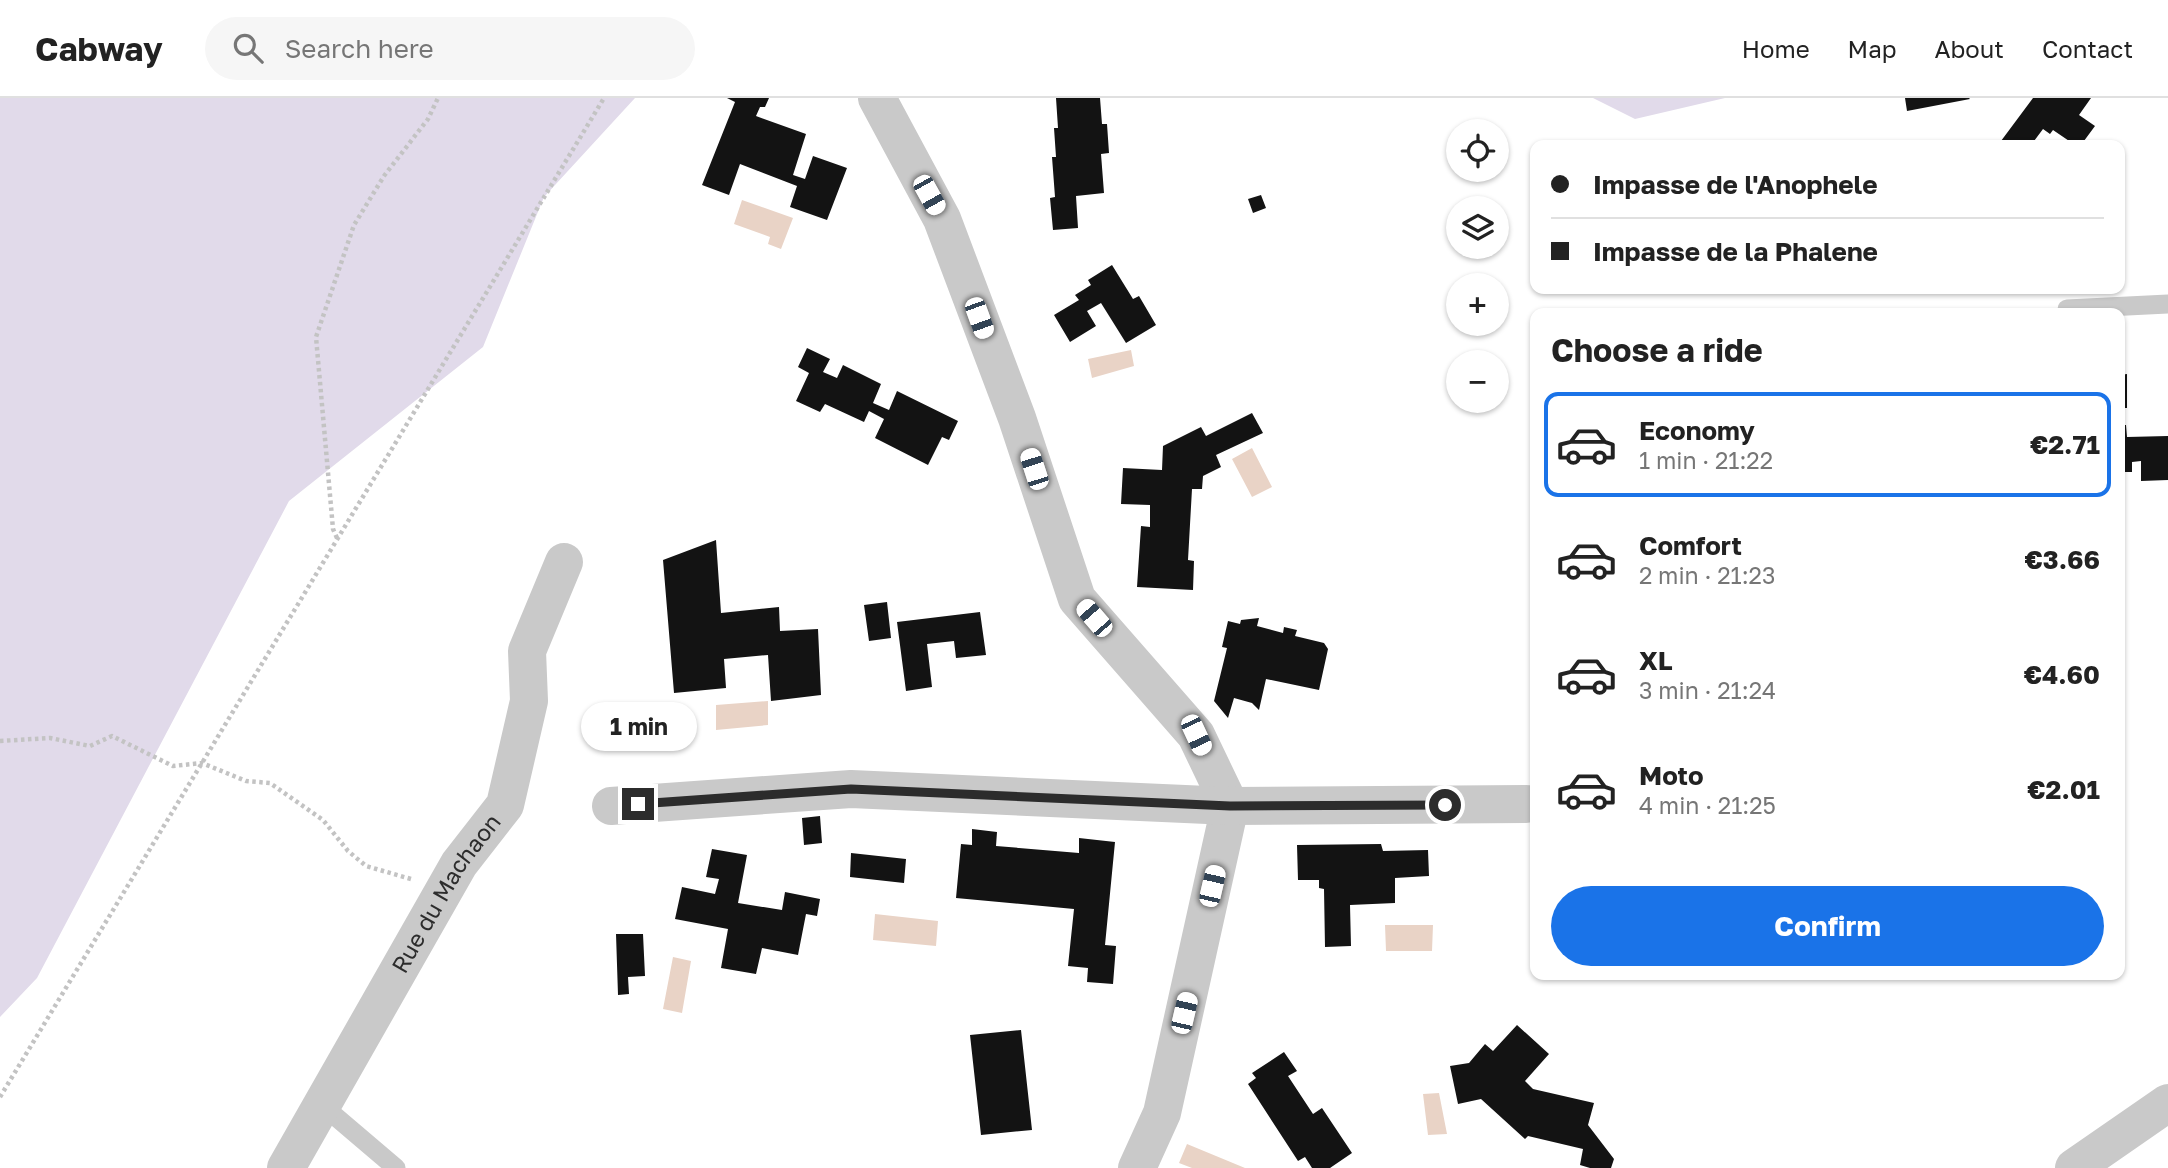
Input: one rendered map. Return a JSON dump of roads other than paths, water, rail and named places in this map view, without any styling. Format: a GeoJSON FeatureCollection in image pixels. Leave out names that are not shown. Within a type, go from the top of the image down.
{"type":"FeatureCollection","features":[{"type":"Feature","properties":{"kind":"street"},"geometry":{"type":"LineString","coordinates":[[877,98],[942,219],[1017,418],[1077,599],[1196,735],[1230,806],[1162,1113],[1138,1168]]}},
{"type":"Feature","properties":{"kind":"street","name":"Rue du Machaon"},"geometry":{"type":"LineString","coordinates":[[286,1168],[459,864],[505,805],[529,701],[527,651],[564,562]]}},
{"type":"Feature","properties":{"kind":"street"},"geometry":{"type":"LineString","coordinates":[[611,806],[851,789],[1230,806],[1526,804]]}},
{"type":"Feature","properties":{"kind":"street"},"geometry":{"type":"LineString","coordinates":[[2074,1168],[2168,1102]]}},
{"type":"Feature","properties":{"kind":"lane"},"geometry":{"type":"LineString","coordinates":[[2087,308],[2168,304]]}},
{"type":"Feature","properties":{"kind":"lane"},"geometry":{"type":"LineString","coordinates":[[322,1105],[396,1168]]}}]}
